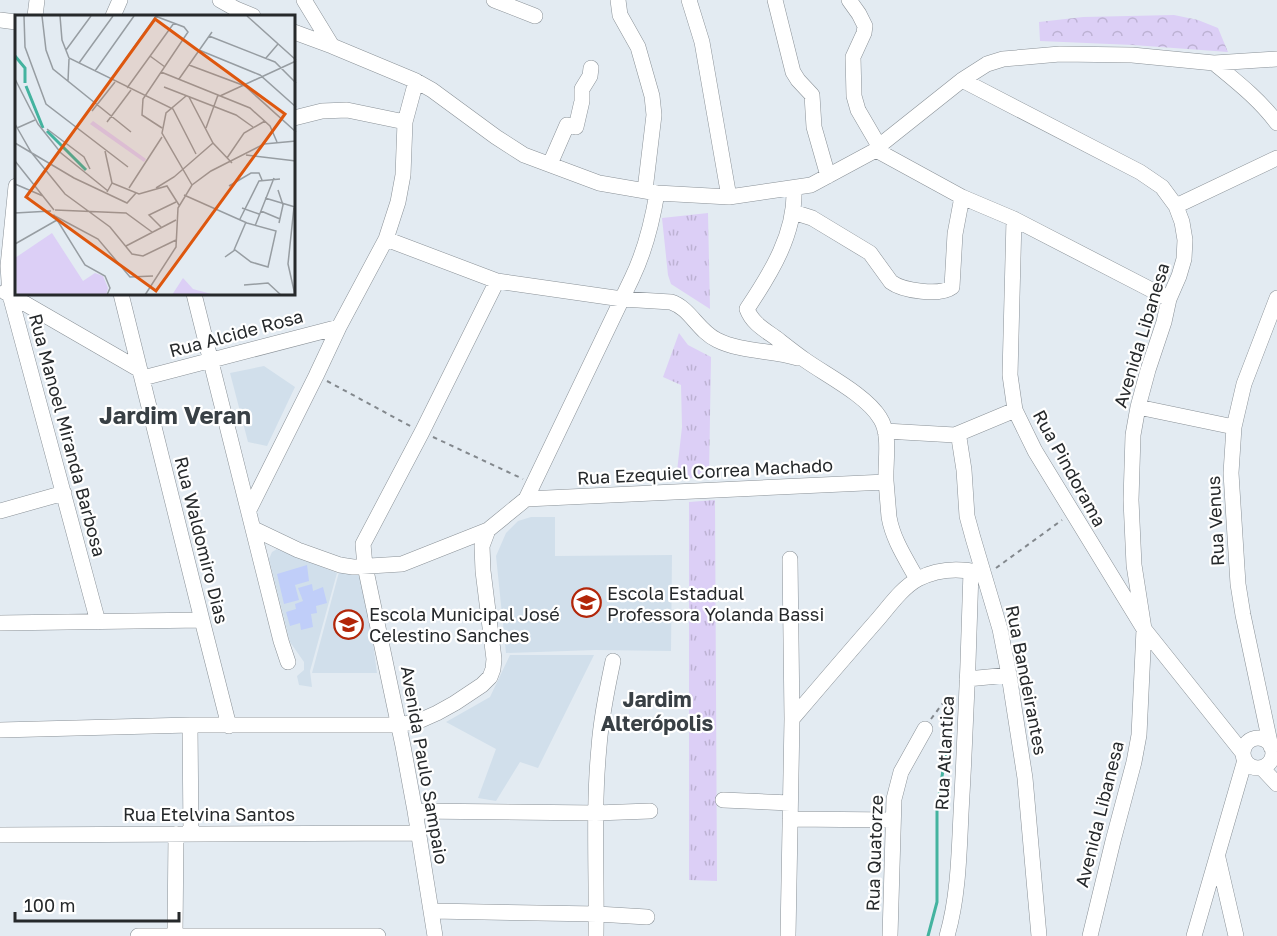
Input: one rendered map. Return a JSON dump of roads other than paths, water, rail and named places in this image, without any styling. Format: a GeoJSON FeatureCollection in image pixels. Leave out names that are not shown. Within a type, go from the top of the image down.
{"type":"FeatureCollection","features":[{"type":"Feature","properties":{"kind":"street"},"geometry":{"type":"LineString","coordinates":[[35,15],[37,0]]}},
{"type":"Feature","properties":{"kind":"street"},"geometry":{"type":"LineString","coordinates":[[113,15],[120,0]]}},
{"type":"Feature","properties":{"kind":"street"},"geometry":{"type":"LineString","coordinates":[[220,0],[251,15]]}},
{"type":"Feature","properties":{"kind":"street"},"geometry":{"type":"LineString","coordinates":[[304,0],[332,46]]}},
{"type":"Feature","properties":{"kind":"street"},"geometry":{"type":"LineString","coordinates":[[494,0],[535,16]]}},
{"type":"Feature","properties":{"kind":"street"},"geometry":{"type":"LineString","coordinates":[[254,529],[298,549],[353,567],[402,564],[488,530],[526,499],[642,257],[651,225],[654,115],[652,96],[638,47],[620,15],[618,0]]}},
{"type":"Feature","properties":{"kind":"street"},"geometry":{"type":"LineString","coordinates":[[689,0],[702,42],[729,197]]}},
{"type":"Feature","properties":{"kind":"street"},"geometry":{"type":"LineString","coordinates":[[775,0],[793,72],[812,95],[814,127],[828,176]]}},
{"type":"Feature","properties":{"kind":"street"},"geometry":{"type":"LineString","coordinates":[[849,0],[865,26],[853,57],[854,96],[858,110],[877,148],[962,197],[1014,219],[1169,299]]}},
{"type":"Feature","properties":{"kind":"street"},"geometry":{"type":"LineString","coordinates":[[0,20],[15,22]]}},
{"type":"Feature","properties":{"kind":"street"},"geometry":{"type":"LineString","coordinates":[[296,33],[416,81],[432,90],[495,137],[524,154],[599,183],[651,192],[729,197],[811,185],[877,148],[962,80],[987,64],[1003,59],[1060,54],[1132,55],[1214,63],[1277,59]]}},
{"type":"Feature","properties":{"kind":"street"},"geometry":{"type":"LineString","coordinates":[[1214,63],[1269,111],[1277,123]]}},
{"type":"Feature","properties":{"kind":"street"},"geometry":{"type":"LineString","coordinates":[[550,164],[567,125],[576,127],[582,101],[582,89],[590,76],[591,68]]}},
{"type":"Feature","properties":{"kind":"street","name":"Avenida Libanesa"},"geometry":{"type":"LineString","coordinates":[[962,80],[1140,172],[1162,187],[1176,206],[1185,240],[1184,259],[1169,299],[1148,370],[1133,435],[1131,500],[1134,565],[1144,629],[1140,725],[1134,762],[1090,936]]}},
{"type":"Feature","properties":{"kind":"street"},"geometry":{"type":"LineString","coordinates":[[249,510],[339,327],[386,238],[398,202],[403,175],[405,122],[416,81]]}},
{"type":"Feature","properties":{"kind":"street"},"geometry":{"type":"LineString","coordinates":[[296,118],[322,111],[347,110],[405,122]]}},
{"type":"Feature","properties":{"kind":"street"},"geometry":{"type":"LineString","coordinates":[[1176,206],[1277,158]]}},
{"type":"Feature","properties":{"kind":"street"},"geometry":{"type":"LineString","coordinates":[[794,188],[795,204],[784,243],[777,261],[747,309],[754,322],[848,388],[879,416],[885,431],[889,518],[899,548],[917,579]]}},
{"type":"Feature","properties":{"kind":"street","name":"Rua Manoel Miranda Barbosa"},"geometry":{"type":"LineString","coordinates":[[15,196],[5,292],[64,493],[98,622]]}},
{"type":"Feature","properties":{"kind":"street"},"geometry":{"type":"LineString","coordinates":[[793,212],[812,218],[870,253],[895,285],[916,291],[944,291],[952,287],[955,234],[962,197]]}},
{"type":"Feature","properties":{"kind":"street","name":"Rua Pindorama"},"geometry":{"type":"LineString","coordinates":[[1014,219],[1010,375],[1015,410],[1035,452],[1144,629],[1244,757]]}},
{"type":"Feature","properties":{"kind":"street"},"geometry":{"type":"LineString","coordinates":[[386,238],[497,281],[622,299],[678,304],[714,339],[728,345],[807,361]]}},
{"type":"Feature","properties":{"kind":"street","name":"Avenida Paulo Sampaio"},"geometry":{"type":"LineString","coordinates":[[435,936],[415,811],[365,566],[363,544],[497,281]]}},
{"type":"Feature","properties":{"kind":"street"},"geometry":{"type":"LineString","coordinates":[[5,292],[142,374]]}},
{"type":"Feature","properties":{"kind":"street","name":"Rua Waldomiro Dias"},"geometry":{"type":"LineString","coordinates":[[122,296],[229,726]]}},
{"type":"Feature","properties":{"kind":"street"},"geometry":{"type":"LineString","coordinates":[[195,296],[288,662]]}},
{"type":"Feature","properties":{"kind":"street","name":"Rua Venus"},"geometry":{"type":"LineString","coordinates":[[1274,752],[1238,584],[1231,473],[1234,427],[1244,384],[1277,298]]}},
{"type":"Feature","properties":{"kind":"street","name":"Rua Alcide Rosa"},"geometry":{"type":"LineString","coordinates":[[142,374],[339,327]]}},
{"type":"Feature","properties":{"kind":"street"},"geometry":{"type":"LineString","coordinates":[[1138,407],[1234,427]]}},
{"type":"Feature","properties":{"kind":"street"},"geometry":{"type":"LineString","coordinates":[[885,431],[955,435],[1015,410]]}},
{"type":"Feature","properties":{"kind":"street","name":"Rua Bandeirantes"},"geometry":{"type":"LineString","coordinates":[[955,435],[959,438],[977,572],[1000,629],[1009,675],[1026,778],[1039,936]]}},
{"type":"Feature","properties":{"kind":"street","name":"Rua Ezequiel Correa Machado"},"geometry":{"type":"LineString","coordinates":[[526,499],[886,482]]}},
{"type":"Feature","properties":{"kind":"street"},"geometry":{"type":"LineString","coordinates":[[0,511],[64,493]]}},
{"type":"Feature","properties":{"kind":"street"},"geometry":{"type":"LineString","coordinates":[[0,730],[190,725],[399,725],[419,721],[455,703],[482,685],[490,677],[493,669],[494,659],[482,546],[488,530]]}},
{"type":"Feature","properties":{"kind":"street"},"geometry":{"type":"LineString","coordinates":[[788,936],[792,719],[790,559]]}},
{"type":"Feature","properties":{"kind":"street"},"geometry":{"type":"LineString","coordinates":[[792,719],[889,607],[917,579],[953,569],[977,572]]}},
{"type":"Feature","properties":{"kind":"street","name":"Rua Atlantica"},"geometry":{"type":"LineString","coordinates":[[947,936],[952,919],[958,859],[967,686],[977,572]]}},
{"type":"Feature","properties":{"kind":"street"},"geometry":{"type":"LineString","coordinates":[[0,623],[202,620]]}},
{"type":"Feature","properties":{"kind":"street"},"geometry":{"type":"LineString","coordinates":[[596,936],[598,750],[601,721],[613,661]]}},
{"type":"Feature","properties":{"kind":"street"},"geometry":{"type":"LineString","coordinates":[[967,686],[1009,675]]}},
{"type":"Feature","properties":{"kind":"street"},"geometry":{"type":"LineString","coordinates":[[175,935],[190,725]]}},
{"type":"Feature","properties":{"kind":"street","name":"Rua Quatorze"},"geometry":{"type":"LineString","coordinates":[[890,936],[896,785],[925,729]]}},
{"type":"Feature","properties":{"kind":"street"},"geometry":{"type":"LineString","coordinates":[[1244,757],[1252,767],[1262,768],[1270,763],[1277,732]]}},
{"type":"Feature","properties":{"kind":"street"},"geometry":{"type":"LineString","coordinates":[[1194,936],[1218,855],[1245,746],[1252,739],[1262,739],[1267,741],[1274,752]]}},
{"type":"Feature","properties":{"kind":"street"},"geometry":{"type":"LineString","coordinates":[[1262,768],[1277,784]]}},
{"type":"Feature","properties":{"kind":"street"},"geometry":{"type":"LineString","coordinates":[[723,800],[790,811],[893,820]]}},
{"type":"Feature","properties":{"kind":"street"},"geometry":{"type":"LineString","coordinates":[[415,811],[596,813],[650,811]]}},
{"type":"Feature","properties":{"kind":"street","name":"Rua Etelvina Santos"},"geometry":{"type":"LineString","coordinates":[[0,835],[418,833]]}},
{"type":"Feature","properties":{"kind":"street"},"geometry":{"type":"LineString","coordinates":[[1218,855],[1236,936]]}},
{"type":"Feature","properties":{"kind":"street"},"geometry":{"type":"LineString","coordinates":[[432,911],[647,917]]}},
{"type":"Feature","properties":{"kind":"street"},"geometry":{"type":"LineString","coordinates":[[138,936],[378,936]]}},
{"type":"Feature","properties":{"kind":"waterway"},"geometry":{"type":"LineString","coordinates":[[928,936],[937,902],[937,809],[947,744]]}},
{"type":"Feature","properties":{"kind":"place","name":"Escola Estadual Professora Yolanda Bassi"},"geometry":{"type":"Point","coordinates":[586,603]}},
{"type":"Feature","properties":{"kind":"place","name":"Escola Municipal José Celestino Sanches"},"geometry":{"type":"Point","coordinates":[348,624]}},
{"type":"Feature","properties":{"kind":"district","name":"Jardim Veran"},"geometry":{"type":"Point","coordinates":[175,414]}},
{"type":"Feature","properties":{"kind":"district","name":"Jardim Alterópolis"},"geometry":{"type":"Point","coordinates":[657,711]}}]}
